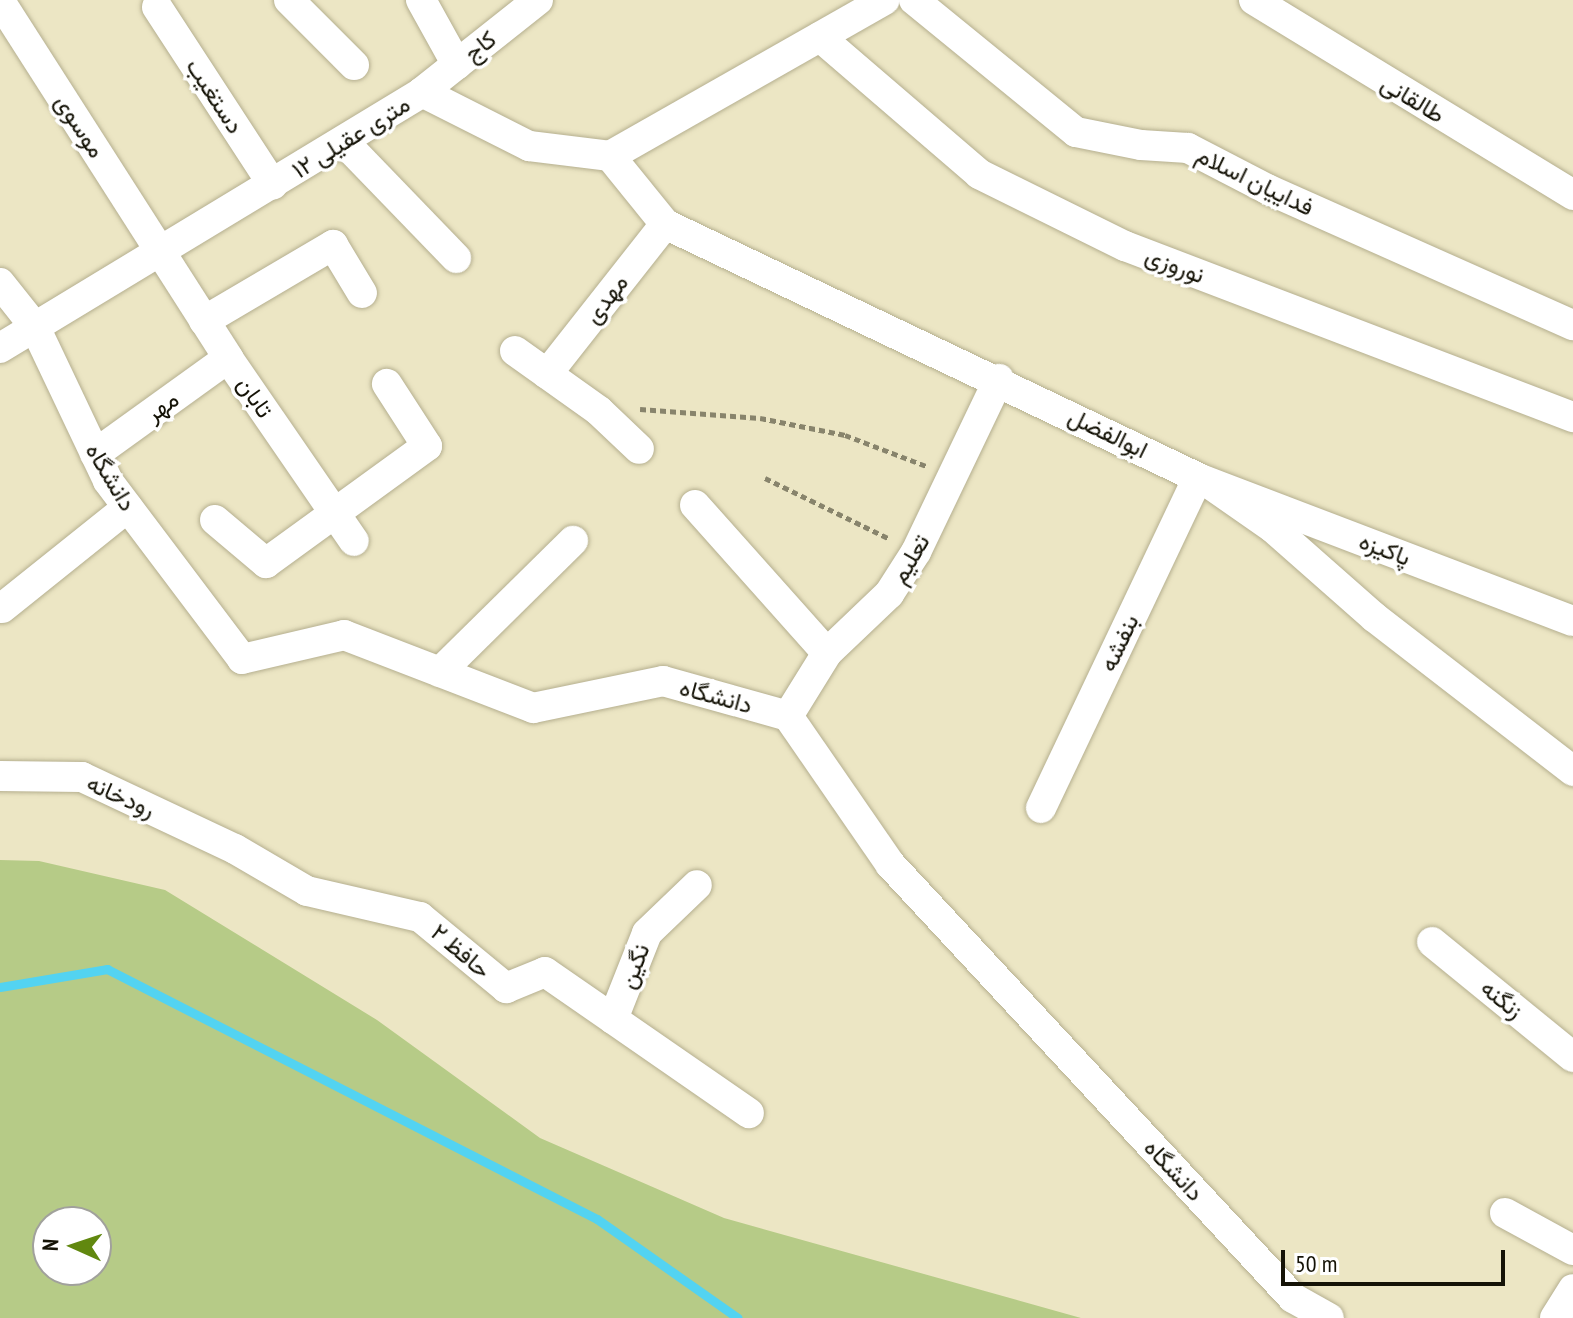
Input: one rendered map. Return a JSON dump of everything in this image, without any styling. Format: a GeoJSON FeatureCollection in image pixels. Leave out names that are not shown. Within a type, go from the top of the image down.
{"type":"FeatureCollection","features":[{"type":"Feature","properties":{"kind":"street"},"geometry":{"type":"LineString","coordinates":[[289,0],[354,65]]}},
{"type":"Feature","properties":{"kind":"street"},"geometry":{"type":"LineString","coordinates":[[421,0],[457,65]]}},
{"type":"Feature","properties":{"kind":"street","name":"کاج"},"geometry":{"type":"LineString","coordinates":[[422,92],[538,0]]}},
{"type":"Feature","properties":{"kind":"street"},"geometry":{"type":"LineString","coordinates":[[610,156],[885,0]]}},
{"type":"Feature","properties":{"kind":"street","name":"فداییان اسلام"},"geometry":{"type":"LineString","coordinates":[[914,0],[1076,132],[1141,145],[1188,148],[1267,189],[1573,325]]}},
{"type":"Feature","properties":{"kind":"street","name":"طالقانی"},"geometry":{"type":"LineString","coordinates":[[1254,0],[1573,195]]}},
{"type":"Feature","properties":{"kind":"street","name":"موسوی"},"geometry":{"type":"LineString","coordinates":[[0,1],[160,251]]}},
{"type":"Feature","properties":{"kind":"street","name":"دستغیب"},"geometry":{"type":"LineString","coordinates":[[157,7],[273,185]]}},
{"type":"Feature","properties":{"kind":"street","name":"نوروزی"},"geometry":{"type":"LineString","coordinates":[[820,37],[979,174],[1125,246],[1573,417]]}},
{"type":"Feature","properties":{"kind":"street","name":"۱۲ متری عقیلی"},"geometry":{"type":"LineString","coordinates":[[0,348],[345,143],[422,92],[529,146],[610,156]]}},
{"type":"Feature","properties":{"kind":"street"},"geometry":{"type":"LineString","coordinates":[[345,143],[456,258]]}},
{"type":"Feature","properties":{"kind":"street","name":"ابوالفضل"},"geometry":{"type":"LineString","coordinates":[[610,156],[665,224],[999,379],[1198,478],[1273,528],[1374,617],[1573,771]]}},
{"type":"Feature","properties":{"kind":"street","name":"مهدی"},"geometry":{"type":"LineString","coordinates":[[547,374],[665,224]]}},
{"type":"Feature","properties":{"kind":"street"},"geometry":{"type":"LineString","coordinates":[[204,321],[333,245],[362,293]]}},
{"type":"Feature","properties":{"kind":"street","name":"تابان"},"geometry":{"type":"LineString","coordinates":[[160,251],[228,358],[354,541]]}},
{"type":"Feature","properties":{"kind":"street","name":"دانشگاه"},"geometry":{"type":"LineString","coordinates":[[0,283],[35,327],[95,454],[128,507],[242,659],[344,635],[533,708],[663,681],[788,716],[890,864],[1293,1298],[1329,1318]]}},
{"type":"Feature","properties":{"kind":"street"},"geometry":{"type":"LineString","coordinates":[[515,351],[599,411],[639,449]]}},
{"type":"Feature","properties":{"kind":"street","name":"مهر"},"geometry":{"type":"LineString","coordinates":[[95,454],[228,358]]}},
{"type":"Feature","properties":{"kind":"street","name":"تعلیم"},"geometry":{"type":"LineString","coordinates":[[788,716],[827,653],[889,594],[916,552],[999,379]]}},
{"type":"Feature","properties":{"kind":"street"},"geometry":{"type":"LineString","coordinates":[[215,520],[266,563],[333,510],[427,446],[387,384]]}},
{"type":"Feature","properties":{"kind":"street","name":"پاکیزه"},"geometry":{"type":"LineString","coordinates":[[1198,478],[1573,621]]}},
{"type":"Feature","properties":{"kind":"street","name":"بنفشه"},"geometry":{"type":"LineString","coordinates":[[1041,808],[1198,478]]}},
{"type":"Feature","properties":{"kind":"street"},"geometry":{"type":"LineString","coordinates":[[695,505],[827,653]]}},
{"type":"Feature","properties":{"kind":"street"},"geometry":{"type":"LineString","coordinates":[[2,608],[128,507]]}},
{"type":"Feature","properties":{"kind":"street"},"geometry":{"type":"LineString","coordinates":[[440,672],[573,541]]}},
{"type":"Feature","properties":{"kind":"street","name":"رودخانه"},"geometry":{"type":"LineString","coordinates":[[0,776],[82,777],[235,849]]}},
{"type":"Feature","properties":{"kind":"street","name":"حافظ ۲"},"geometry":{"type":"LineString","coordinates":[[235,849],[307,891],[420,917],[506,988],[545,972],[749,1113]]}},
{"type":"Feature","properties":{"kind":"street","name":"نگین"},"geometry":{"type":"LineString","coordinates":[[613,1019],[647,933],[697,885]]}},
{"type":"Feature","properties":{"kind":"street","name":"زنگنه"},"geometry":{"type":"LineString","coordinates":[[1432,942],[1573,1057]]}},
{"type":"Feature","properties":{"kind":"street"},"geometry":{"type":"LineString","coordinates":[[1505,1213],[1573,1250]]}},
{"type":"Feature","properties":{"kind":"street"},"geometry":{"type":"LineString","coordinates":[[1555,1318],[1573,1289]]}},
{"type":"Feature","properties":{"kind":"path"},"geometry":{"type":"LineString","coordinates":[[599,411],[660,408],[760,418],[845,435],[953,476]]}},
{"type":"Feature","properties":{"kind":"path"},"geometry":{"type":"LineString","coordinates":[[765,478],[916,552]]}},
{"type":"Feature","properties":{"kind":"green space"},"geometry":{"type":"Polygon","coordinates":[[[0,860],[39,861],[165,890],[377,1020],[540,1138],[724,1218],[1081,1318],[0,1318],[0,860]]]}},
{"type":"Feature","properties":{"kind":"waterway"},"geometry":{"type":"LineString","coordinates":[[0,987],[107,969],[597,1219],[738,1318]]}}]}
